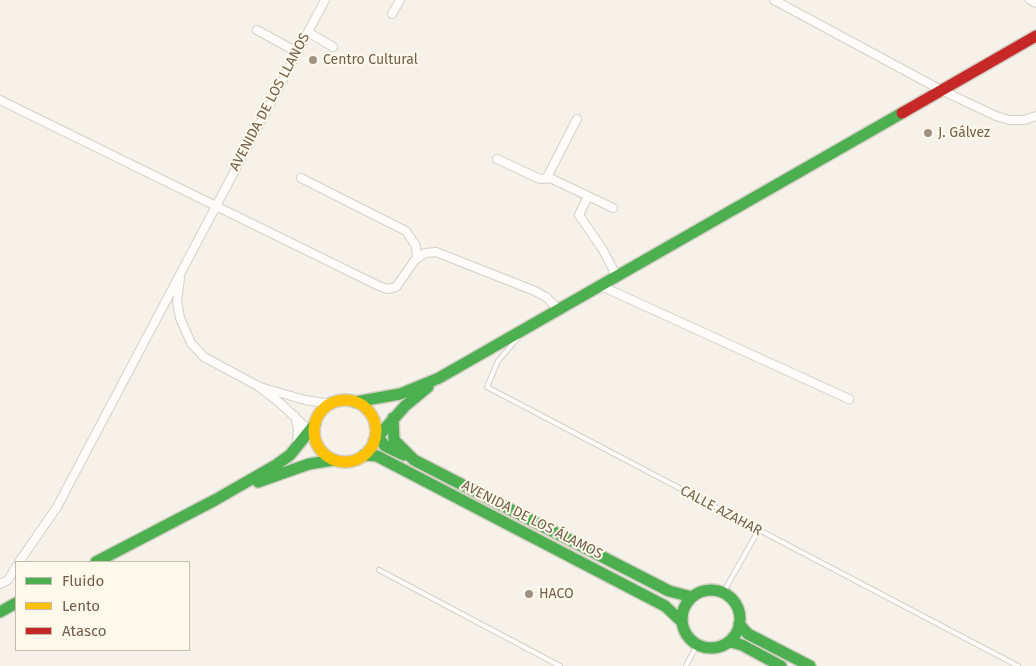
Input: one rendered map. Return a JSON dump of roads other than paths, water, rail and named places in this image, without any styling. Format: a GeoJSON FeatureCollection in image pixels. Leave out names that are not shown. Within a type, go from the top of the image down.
{"type":"FeatureCollection","features":[{"type":"Feature","properties":{"kind":"main road"},"geometry":{"type":"LineString","coordinates":[[98,561],[215,500],[276,465],[313,430],[324,409],[331,404],[339,401],[355,402],[400,394],[439,378],[1036,36]]}},
{"type":"Feature","properties":{"kind":"main road"},"geometry":{"type":"LineString","coordinates":[[215,500],[281,472],[309,464],[334,460],[344,462],[355,460],[364,455],[393,418],[439,378]]}},
{"type":"Feature","properties":{"kind":"main road"},"geometry":{"type":"LineString","coordinates":[[355,402],[373,418],[376,438]]}},
{"type":"Feature","properties":{"kind":"main road","name":"AVENIDA DE LOS ÁLAMOS"},"geometry":{"type":"LineString","coordinates":[[393,418],[394,440],[414,460]]}},
{"type":"Feature","properties":{"kind":"main road"},"geometry":{"type":"LineString","coordinates":[[313,430],[318,446],[334,460]]}},
{"type":"Feature","properties":{"kind":"main road","name":"AVENIDA DE LOS ÁLAMOS"},"geometry":{"type":"LineString","coordinates":[[376,438],[385,446],[670,591],[692,597]]}},
{"type":"Feature","properties":{"kind":"main road","name":"AVENIDA DE LOS ÁLAMOS"},"geometry":{"type":"LineString","coordinates":[[364,455],[378,456],[666,606],[681,621]]}},
{"type":"Feature","properties":{"kind":"main road"},"geometry":{"type":"LineString","coordinates":[[731,642],[736,635],[739,624],[737,607],[723,593],[711,590],[699,592],[692,597],[686,603],[681,621],[690,640],[697,645],[711,648],[731,642],[742,645],[781,666]]}},
{"type":"Feature","properties":{"kind":"main road"},"geometry":{"type":"LineString","coordinates":[[0,612],[15,604]]}},
{"type":"Feature","properties":{"kind":"main road"},"geometry":{"type":"LineString","coordinates":[[739,624],[748,634],[810,666]]}},
{"type":"Feature","properties":{"kind":"street","name":"AVENIDA DE LOS LLANOS"},"geometry":{"type":"LineString","coordinates":[[20,561],[56,506],[325,0]]}},
{"type":"Feature","properties":{"kind":"street"},"geometry":{"type":"LineString","coordinates":[[392,14],[400,0]]}},
{"type":"Feature","properties":{"kind":"street"},"geometry":{"type":"LineString","coordinates":[[774,0],[941,90],[996,116],[1024,120],[1036,116]]}},
{"type":"Feature","properties":{"kind":"street"},"geometry":{"type":"LineString","coordinates":[[1030,0],[1036,3]]}},
{"type":"Feature","properties":{"kind":"street"},"geometry":{"type":"LineString","coordinates":[[257,30],[297,52]]}},
{"type":"Feature","properties":{"kind":"street"},"geometry":{"type":"LineString","coordinates":[[308,32],[333,47]]}},
{"type":"Feature","properties":{"kind":"street"},"geometry":{"type":"LineString","coordinates":[[0,100],[287,242],[387,289],[396,287],[417,258],[425,253],[436,252],[535,291],[546,297],[559,310]]}},
{"type":"Feature","properties":{"kind":"street"},"geometry":{"type":"LineString","coordinates":[[546,179],[577,119]]}},
{"type":"Feature","properties":{"kind":"street"},"geometry":{"type":"LineString","coordinates":[[497,159],[540,180],[550,178],[613,208]]}},
{"type":"Feature","properties":{"kind":"street"},"geometry":{"type":"LineString","coordinates":[[301,178],[406,231],[416,246],[417,258]]}},
{"type":"Feature","properties":{"kind":"street"},"geometry":{"type":"LineString","coordinates":[[588,196],[579,215],[603,250],[617,277]]}},
{"type":"Feature","properties":{"kind":"street"},"geometry":{"type":"LineString","coordinates":[[183,266],[177,302],[180,318],[191,343],[209,360],[258,386],[313,430]]}},
{"type":"Feature","properties":{"kind":"street"},"geometry":{"type":"LineString","coordinates":[[601,286],[849,400]]}},
{"type":"Feature","properties":{"kind":"street"},"geometry":{"type":"LineString","coordinates":[[258,386],[305,400],[331,404]]}},
{"type":"Feature","properties":{"kind":"street"},"geometry":{"type":"LineString","coordinates":[[294,414],[298,428],[296,448]]}},
{"type":"Feature","properties":{"kind":"street"},"geometry":{"type":"LineString","coordinates":[[0,584],[8,580],[15,569]]}},
{"type":"Feature","properties":{"kind":"lane","name":"CALLE AZAHAR"},"geometry":{"type":"LineString","coordinates":[[524,329],[498,361],[486,387],[1018,666]]}},
{"type":"Feature","properties":{"kind":"lane"},"geometry":{"type":"LineString","coordinates":[[723,593],[758,531]]}},
{"type":"Feature","properties":{"kind":"lane"},"geometry":{"type":"LineString","coordinates":[[379,570],[560,666]]}},
{"type":"Feature","properties":{"kind":"lane"},"geometry":{"type":"LineString","coordinates":[[686,666],[697,645]]}},
{"type":"Feature","properties":{"kind":"place","name":"Centro Cultural"},"geometry":{"type":"Point","coordinates":[313,60]}},
{"type":"Feature","properties":{"kind":"place","name":"J. Gálvez"},"geometry":{"type":"Point","coordinates":[928,133]}},
{"type":"Feature","properties":{"kind":"place","name":"HACO"},"geometry":{"type":"Point","coordinates":[529,594]}}]}
